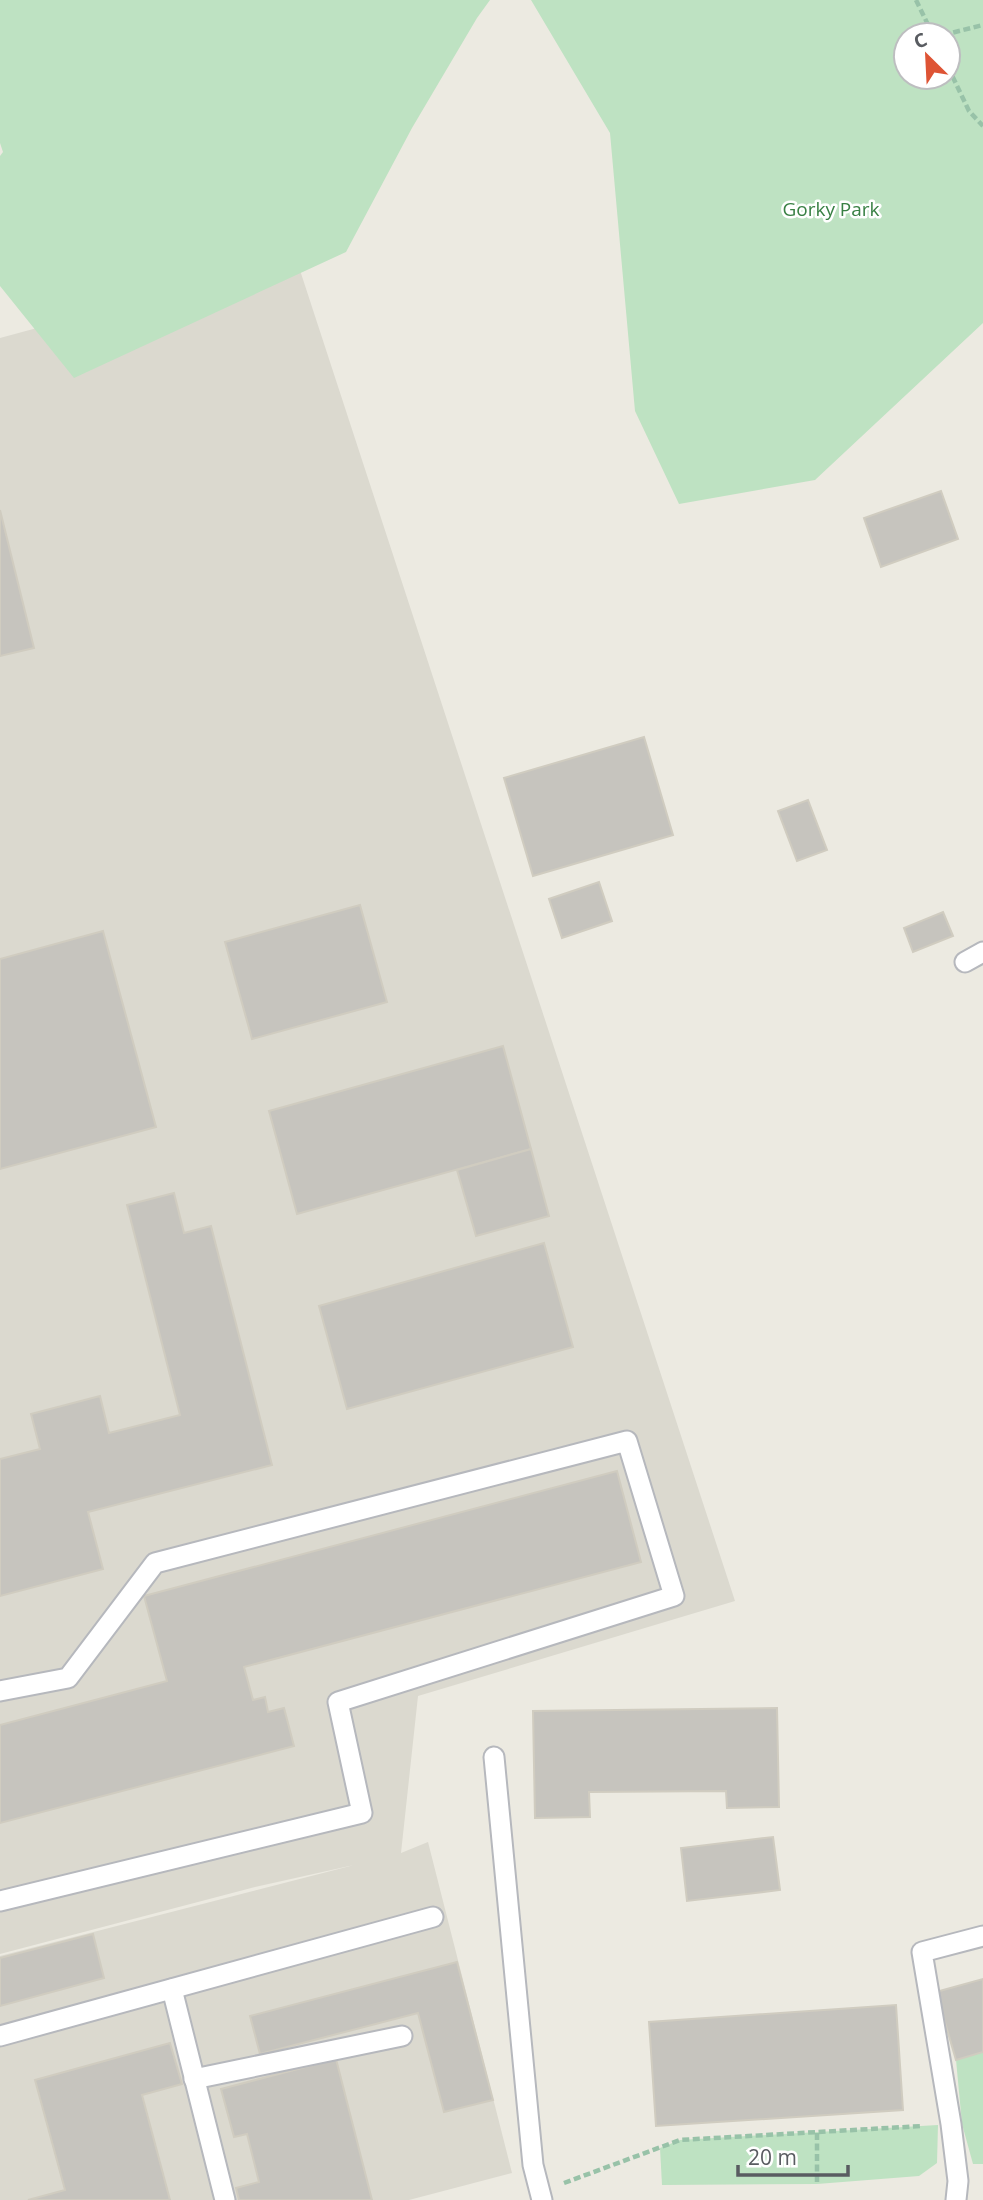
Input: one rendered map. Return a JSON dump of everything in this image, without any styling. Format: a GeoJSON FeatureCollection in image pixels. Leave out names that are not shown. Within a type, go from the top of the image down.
{"type":"FeatureCollection","features":[{"type":"Feature","properties":{"kind":"lane"},"geometry":{"type":"LineString","coordinates":[[964,962],[983,952]]}},
{"type":"Feature","properties":{"kind":"lane"},"geometry":{"type":"LineString","coordinates":[[0,1691],[68,1678],[155,1563],[627,1441],[674,1596],[338,1702],[362,1813],[0,1901]]}},
{"type":"Feature","properties":{"kind":"lane"},"geometry":{"type":"LineString","coordinates":[[494,1758],[533,2165],[542,2200]]}},
{"type":"Feature","properties":{"kind":"lane"},"geometry":{"type":"LineString","coordinates":[[0,2036],[433,1917]]}},
{"type":"Feature","properties":{"kind":"lane"},"geometry":{"type":"LineString","coordinates":[[956,2200],[958,2181],[951,2124],[922,1952],[983,1936]]}},
{"type":"Feature","properties":{"kind":"lane"},"geometry":{"type":"LineString","coordinates":[[172,1989],[225,2200]]}},
{"type":"Feature","properties":{"kind":"lane"},"geometry":{"type":"LineString","coordinates":[[194,2079],[402,2036]]}},
{"type":"Feature","properties":{"kind":"path"},"geometry":{"type":"LineString","coordinates":[[916,0],[926,21]]}},
{"type":"Feature","properties":{"kind":"path"},"geometry":{"type":"LineString","coordinates":[[962,30],[983,25]]}},
{"type":"Feature","properties":{"kind":"path"},"geometry":{"type":"LineString","coordinates":[[959,91],[969,111],[983,126]]}},
{"type":"Feature","properties":{"kind":"path"},"geometry":{"type":"LineString","coordinates":[[568,2182],[680,2140],[951,2124]]}},
{"type":"Feature","properties":{"kind":"path"},"geometry":{"type":"LineString","coordinates":[[817,2133],[817,2184]]}},
{"type":"Feature","properties":{"kind":"shaded area"},"geometry":{"type":"Polygon","coordinates":[[[296,258],[735,1601],[418,1696],[401,1853],[428,1842],[512,2173],[409,2200],[0,2200],[0,1956],[354,1865],[255,1887],[0,1954],[0,338],[296,258]]]}},
{"type":"Feature","properties":{"kind":"green space"},"geometry":{"type":"Polygon","coordinates":[[[0,0],[490,0],[412,128],[346,252],[74,378],[0,286],[0,156],[3,152],[0,143],[0,0]]]}},
{"type":"Feature","properties":{"kind":"green space","name":"Gorky Park"},"geometry":{"type":"Polygon","coordinates":[[[531,0],[983,0],[983,323],[815,480],[679,504],[635,411],[610,133],[531,0]]]}},
{"type":"Feature","properties":{"kind":"green space"},"geometry":{"type":"Polygon","coordinates":[[[983,2052],[983,2164],[973,2164],[962,2124],[956,2060],[983,2052]]]}},
{"type":"Feature","properties":{"kind":"green space"},"geometry":{"type":"Polygon","coordinates":[[[938,2125],[937,2163],[919,2176],[817,2184],[662,2185],[660,2148],[680,2140],[938,2125]]]}},
{"type":"Feature","properties":{"kind":"building"},"geometry":{"type":"Polygon","coordinates":[[[941,491],[958,539],[881,567],[864,518],[941,491]]]}},
{"type":"Feature","properties":{"kind":"building"},"geometry":{"type":"Polygon","coordinates":[[[0,510],[34,648],[0,656],[0,510]]]}},
{"type":"Feature","properties":{"kind":"building"},"geometry":{"type":"Polygon","coordinates":[[[644,737],[673,835],[533,876],[504,778],[644,737]]]}},
{"type":"Feature","properties":{"kind":"building"},"geometry":{"type":"Polygon","coordinates":[[[808,800],[827,850],[797,861],[778,811],[808,800]]]}},
{"type":"Feature","properties":{"kind":"building"},"geometry":{"type":"Polygon","coordinates":[[[599,882],[612,921],[562,938],[549,899],[599,882]]]}},
{"type":"Feature","properties":{"kind":"building"},"geometry":{"type":"Polygon","coordinates":[[[360,905],[387,1002],[252,1039],[225,942],[360,905]]]}},
{"type":"Feature","properties":{"kind":"building"},"geometry":{"type":"Polygon","coordinates":[[[943,912],[953,936],[913,952],[904,928],[943,912]]]}},
{"type":"Feature","properties":{"kind":"building"},"geometry":{"type":"Polygon","coordinates":[[[103,931],[156,1127],[0,1169],[0,959],[103,931]]]}},
{"type":"Feature","properties":{"kind":"building"},"geometry":{"type":"Polygon","coordinates":[[[503,1046],[531,1149],[297,1214],[269,1111],[503,1046]]]}},
{"type":"Feature","properties":{"kind":"building"},"geometry":{"type":"Polygon","coordinates":[[[531,1149],[549,1216],[476,1236],[457,1170],[531,1149]]]}},
{"type":"Feature","properties":{"kind":"building"},"geometry":{"type":"Polygon","coordinates":[[[174,1193],[184,1233],[211,1226],[272,1465],[88,1512],[103,1569],[0,1596],[0,1459],[40,1449],[31,1414],[100,1396],[109,1433],[180,1415],[127,1205],[174,1193]]]}},
{"type":"Feature","properties":{"kind":"building"},"geometry":{"type":"Polygon","coordinates":[[[544,1243],[573,1347],[347,1409],[319,1306],[544,1243]]]}},
{"type":"Feature","properties":{"kind":"building"},"geometry":{"type":"Polygon","coordinates":[[[617,1471],[641,1562],[244,1667],[253,1700],[265,1697],[268,1712],[284,1708],[294,1746],[0,1823],[0,1725],[167,1681],[144,1596],[617,1471]]]}},
{"type":"Feature","properties":{"kind":"building"},"geometry":{"type":"Polygon","coordinates":[[[777,1708],[779,1807],[727,1808],[726,1791],[589,1792],[590,1817],[535,1818],[533,1711],[777,1708]]]}},
{"type":"Feature","properties":{"kind":"building"},"geometry":{"type":"Polygon","coordinates":[[[773,1837],[780,1890],[687,1901],[681,1848],[773,1837]]]}},
{"type":"Feature","properties":{"kind":"building"},"geometry":{"type":"Polygon","coordinates":[[[93,1934],[104,1978],[0,2006],[0,1958],[93,1934]]]}},
{"type":"Feature","properties":{"kind":"building"},"geometry":{"type":"Polygon","coordinates":[[[457,1962],[493,2100],[444,2112],[418,2013],[260,2054],[250,2016],[457,1962]]]}},
{"type":"Feature","properties":{"kind":"building"},"geometry":{"type":"Polygon","coordinates":[[[983,1979],[983,2052],[956,2060],[936,1992],[983,1979]]]}},
{"type":"Feature","properties":{"kind":"building"},"geometry":{"type":"Polygon","coordinates":[[[896,2005],[903,2110],[656,2126],[649,2022],[896,2005]]]}},
{"type":"Feature","properties":{"kind":"building"},"geometry":{"type":"Polygon","coordinates":[[[170,2043],[182,2084],[142,2095],[170,2200],[28,2200],[65,2190],[35,2080],[170,2043]]]}},
{"type":"Feature","properties":{"kind":"building"},"geometry":{"type":"Polygon","coordinates":[[[336,2059],[372,2200],[239,2200],[236,2188],[259,2182],[247,2134],[234,2137],[221,2089],[336,2059]]]}}]}
